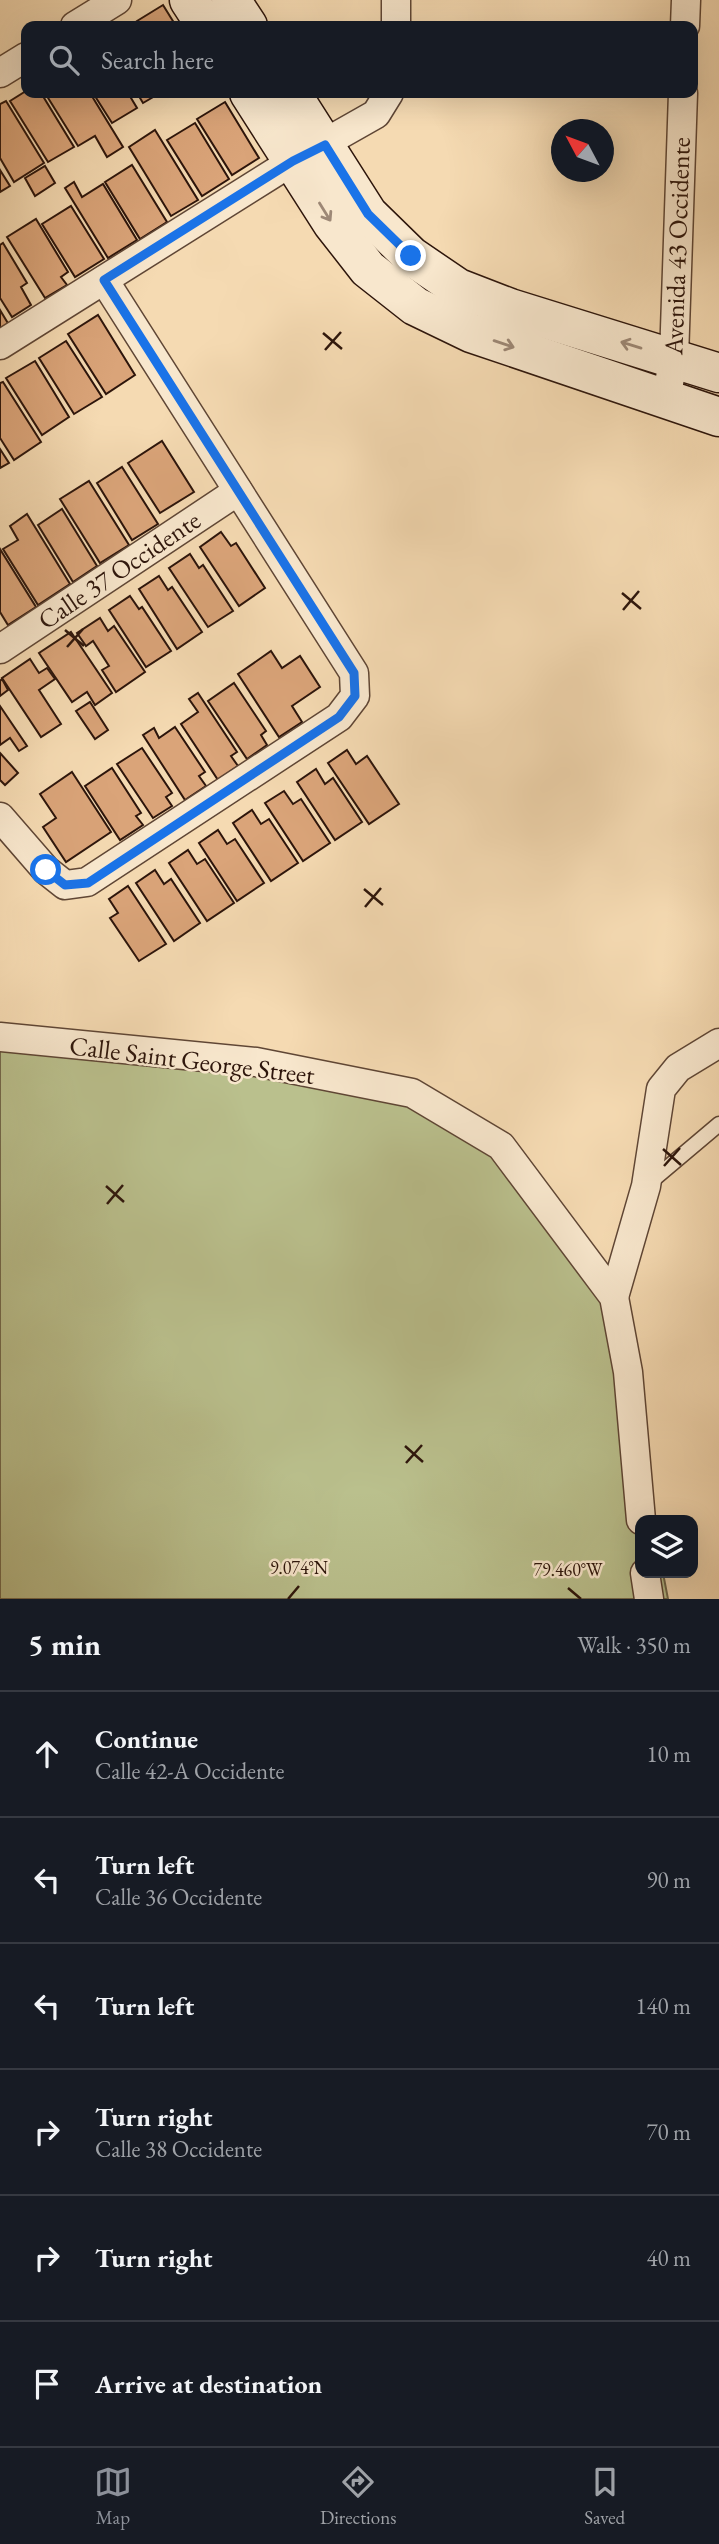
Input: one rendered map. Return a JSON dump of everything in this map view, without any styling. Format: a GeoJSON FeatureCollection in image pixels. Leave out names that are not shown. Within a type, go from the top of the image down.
{"type":"FeatureCollection","features":[{"type":"Feature","properties":{"kind":"street"},"geometry":{"type":"LineString","coordinates":[[83,21],[117,0]]}},
{"type":"Feature","properties":{"kind":"street"},"geometry":{"type":"LineString","coordinates":[[189,0],[203,21]]}},
{"type":"Feature","properties":{"kind":"street"},"geometry":{"type":"LineString","coordinates":[[231,0],[245,21]]}},
{"type":"Feature","properties":{"kind":"street"},"geometry":{"type":"LineString","coordinates":[[396,0],[396,21]]}},
{"type":"Feature","properties":{"kind":"street"},"geometry":{"type":"LineString","coordinates":[[685,21],[686,0]]}},
{"type":"Feature","properties":{"kind":"street"},"geometry":{"type":"LineString","coordinates":[[0,73],[21,60]]}},
{"type":"Feature","properties":{"kind":"street"},"geometry":{"type":"LineString","coordinates":[[254,98],[411,256],[458,288],[510,308],[719,373]]}},
{"type":"Feature","properties":{"kind":"street"},"geometry":{"type":"LineString","coordinates":[[292,98],[332,223],[368,269],[415,306],[471,333],[719,417]]}},
{"type":"Feature","properties":{"kind":"street"},"geometry":{"type":"LineString","coordinates":[[0,345],[376,114],[386,98]]}},
{"type":"Feature","properties":{"kind":"street","name":"Avenida 43 Occidente"},"geometry":{"type":"LineString","coordinates":[[666,398],[674,358],[683,98]]}},
{"type":"Feature","properties":{"kind":"street"},"geometry":{"type":"LineString","coordinates":[[0,817],[46,870],[65,885],[88,883],[339,717],[355,696],[354,673],[104,280]]}},
{"type":"Feature","properties":{"kind":"street","name":"Calle 37 Occidente"},"geometry":{"type":"LineString","coordinates":[[0,649],[238,491]]}},
{"type":"Feature","properties":{"kind":"street","name":"Calle Saint George Street"},"geometry":{"type":"LineString","coordinates":[[0,1037],[256,1062],[412,1093],[501,1146],[614,1297],[628,1372],[641,1515]]}},
{"type":"Feature","properties":{"kind":"street"},"geometry":{"type":"LineString","coordinates":[[614,1297],[646,1186],[661,1089],[678,1068],[719,1043]]}},
{"type":"Feature","properties":{"kind":"street"},"geometry":{"type":"LineString","coordinates":[[646,1578],[649,1599]]}},
{"type":"Feature","properties":{"kind":"lane"},"geometry":{"type":"LineString","coordinates":[[646,1186],[719,1124]]}},
{"type":"Feature","properties":{"kind":"green space"},"geometry":{"type":"Polygon","coordinates":[[[0,1037],[412,1093],[501,1146],[614,1297],[639,1515],[635,1515],[635,1578],[664,1578],[668,1599],[0,1599],[0,1037]]]}},
{"type":"Feature","properties":{"kind":"building"},"geometry":{"type":"Polygon","coordinates":[[[163,5],[173,21],[137,21],[163,5]]]}},
{"type":"Feature","properties":{"kind":"building"},"geometry":{"type":"Polygon","coordinates":[[[21,94],[21,98],[44,98],[74,147],[48,162],[10,101],[21,94]]]}},
{"type":"Feature","properties":{"kind":"building"},"geometry":{"type":"Polygon","coordinates":[[[48,98],[93,98],[123,147],[107,157],[95,136],[78,146],[48,98]]]}},
{"type":"Feature","properties":{"kind":"building"},"geometry":{"type":"Polygon","coordinates":[[[96,98],[131,98],[137,108],[112,123],[96,98]]]}},
{"type":"Feature","properties":{"kind":"building"},"geometry":{"type":"Polygon","coordinates":[[[6,101],[44,163],[14,182],[0,158],[0,104],[6,101]]]}},
{"type":"Feature","properties":{"kind":"building"},"geometry":{"type":"Polygon","coordinates":[[[225,102],[259,158],[232,175],[197,119],[225,102]]]}},
{"type":"Feature","properties":{"kind":"building"},"geometry":{"type":"Polygon","coordinates":[[[195,123],[229,179],[202,196],[167,140],[195,123]]]}},
{"type":"Feature","properties":{"kind":"building"},"geometry":{"type":"Polygon","coordinates":[[[155,130],[198,200],[171,216],[129,147],[155,130]]]}},
{"type":"Feature","properties":{"kind":"building"},"geometry":{"type":"Polygon","coordinates":[[[132,165],[167,222],[140,239],[105,182],[132,165]]]}},
{"type":"Feature","properties":{"kind":"building"},"geometry":{"type":"Polygon","coordinates":[[[45,166],[55,183],[35,196],[25,178],[45,166]]]}},
{"type":"Feature","properties":{"kind":"building"},"geometry":{"type":"Polygon","coordinates":[[[0,170],[10,186],[0,192],[0,170]]]}},
{"type":"Feature","properties":{"kind":"building"},"geometry":{"type":"Polygon","coordinates":[[[74,182],[82,197],[103,184],[137,240],[108,258],[65,188],[74,182]]]}},
{"type":"Feature","properties":{"kind":"building"},"geometry":{"type":"Polygon","coordinates":[[[71,206],[104,259],[75,277],[42,224],[71,206]]]}},
{"type":"Feature","properties":{"kind":"building"},"geometry":{"type":"Polygon","coordinates":[[[36,219],[68,272],[61,277],[67,285],[45,298],[7,237],[36,219]]]}},
{"type":"Feature","properties":{"kind":"building"},"geometry":{"type":"Polygon","coordinates":[[[3,243],[27,283],[21,287],[31,305],[12,317],[0,298],[0,245],[3,243]]]}},
{"type":"Feature","properties":{"kind":"building"},"geometry":{"type":"Polygon","coordinates":[[[0,310],[9,325],[0,331],[0,310]]]}},
{"type":"Feature","properties":{"kind":"building"},"geometry":{"type":"Polygon","coordinates":[[[98,315],[135,375],[106,394],[68,334],[98,315]]]}},
{"type":"Feature","properties":{"kind":"building"},"geometry":{"type":"Polygon","coordinates":[[[66,341],[102,397],[74,414],[39,358],[66,341]]]}},
{"type":"Feature","properties":{"kind":"building"},"geometry":{"type":"Polygon","coordinates":[[[35,361],[69,417],[42,435],[6,378],[35,361]]]}},
{"type":"Feature","properties":{"kind":"building"},"geometry":{"type":"Polygon","coordinates":[[[3,382],[41,442],[14,460],[0,438],[0,383],[3,382]]]}},
{"type":"Feature","properties":{"kind":"building"},"geometry":{"type":"Polygon","coordinates":[[[162,441],[194,492],[160,513],[128,463],[162,441]]]}},
{"type":"Feature","properties":{"kind":"building"},"geometry":{"type":"Polygon","coordinates":[[[0,449],[9,463],[0,468],[0,449]]]}},
{"type":"Feature","properties":{"kind":"building"},"geometry":{"type":"Polygon","coordinates":[[[122,467],[158,524],[132,540],[97,483],[122,467]]]}},
{"type":"Feature","properties":{"kind":"building"},"geometry":{"type":"Polygon","coordinates":[[[89,481],[129,545],[100,563],[60,499],[89,481]]]}},
{"type":"Feature","properties":{"kind":"building"},"geometry":{"type":"Polygon","coordinates":[[[62,509],[97,566],[73,582],[38,525],[62,509]]]}},
{"type":"Feature","properties":{"kind":"building"},"geometry":{"type":"Polygon","coordinates":[[[27,514],[70,584],[38,605],[3,549],[18,540],[10,526],[27,514]]]}},
{"type":"Feature","properties":{"kind":"building"},"geometry":{"type":"Polygon","coordinates":[[[221,532],[231,546],[236,543],[265,588],[239,606],[200,547],[221,532]]]}},
{"type":"Feature","properties":{"kind":"building"},"geometry":{"type":"Polygon","coordinates":[[[0,549],[36,607],[8,625],[0,612],[0,549]]]}},
{"type":"Feature","properties":{"kind":"building"},"geometry":{"type":"Polygon","coordinates":[[[190,554],[199,568],[203,565],[233,611],[208,627],[169,568],[190,554]]]}},
{"type":"Feature","properties":{"kind":"building"},"geometry":{"type":"Polygon","coordinates":[[[159,576],[168,590],[172,587],[202,632],[177,649],[139,589],[159,576]]]}},
{"type":"Feature","properties":{"kind":"building"},"geometry":{"type":"Polygon","coordinates":[[[130,596],[139,609],[142,607],[171,651],[146,667],[109,610],[130,596]]]}},
{"type":"Feature","properties":{"kind":"building"},"geometry":{"type":"Polygon","coordinates":[[[100,618],[108,631],[114,626],[145,672],[116,692],[102,670],[109,666],[93,641],[86,646],[77,633],[100,618]]]}},
{"type":"Feature","properties":{"kind":"building"},"geometry":{"type":"Polygon","coordinates":[[[71,632],[112,693],[95,705],[87,692],[72,702],[39,653],[71,632]]]}},
{"type":"Feature","properties":{"kind":"building"},"geometry":{"type":"Polygon","coordinates":[[[271,651],[282,668],[300,656],[320,687],[292,706],[302,722],[279,737],[238,674],[271,651]]]}},
{"type":"Feature","properties":{"kind":"building"},"geometry":{"type":"Polygon","coordinates":[[[30,659],[39,673],[47,668],[55,679],[39,690],[61,724],[41,737],[2,678],[30,659]]]}},
{"type":"Feature","properties":{"kind":"building"},"geometry":{"type":"Polygon","coordinates":[[[2,679],[8,690],[0,696],[0,681],[2,679]]]}},
{"type":"Feature","properties":{"kind":"building"},"geometry":{"type":"Polygon","coordinates":[[[234,683],[266,731],[261,735],[267,745],[247,759],[208,701],[234,683]]]}},
{"type":"Feature","properties":{"kind":"building"},"geometry":{"type":"Polygon","coordinates":[[[198,693],[237,752],[231,756],[238,766],[218,780],[181,724],[198,712],[189,699],[198,693]]]}},
{"type":"Feature","properties":{"kind":"building"},"geometry":{"type":"Polygon","coordinates":[[[90,702],[108,730],[95,739],[76,711],[90,702]]]}},
{"type":"Feature","properties":{"kind":"building"},"geometry":{"type":"Polygon","coordinates":[[[0,706],[27,746],[19,751],[10,738],[0,745],[0,706]]]}},
{"type":"Feature","properties":{"kind":"building"},"geometry":{"type":"Polygon","coordinates":[[[175,727],[205,772],[199,776],[206,786],[185,800],[143,735],[154,728],[159,738],[175,727]]]}},
{"type":"Feature","properties":{"kind":"building"},"geometry":{"type":"Polygon","coordinates":[[[142,748],[172,793],[166,797],[172,806],[153,818],[117,764],[142,748]]]}},
{"type":"Feature","properties":{"kind":"building"},"geometry":{"type":"Polygon","coordinates":[[[347,750],[356,764],[367,756],[399,804],[369,824],[328,763],[347,750]]]}},
{"type":"Feature","properties":{"kind":"building"},"geometry":{"type":"Polygon","coordinates":[[[0,753],[18,773],[5,785],[0,780],[0,753]]]}},
{"type":"Feature","properties":{"kind":"building"},"geometry":{"type":"Polygon","coordinates":[[[112,768],[141,813],[136,816],[143,825],[120,840],[85,786],[112,768]]]}},
{"type":"Feature","properties":{"kind":"building"},"geometry":{"type":"Polygon","coordinates":[[[316,769],[325,784],[333,778],[362,822],[335,840],[297,782],[316,769]]]}},
{"type":"Feature","properties":{"kind":"building"},"geometry":{"type":"Polygon","coordinates":[[[72,772],[111,832],[66,862],[43,827],[56,818],[40,794],[72,772]]]}},
{"type":"Feature","properties":{"kind":"building"},"geometry":{"type":"Polygon","coordinates":[[[284,791],[293,804],[301,799],[330,843],[303,861],[265,803],[284,791]]]}},
{"type":"Feature","properties":{"kind":"building"},"geometry":{"type":"Polygon","coordinates":[[[252,810],[261,824],[269,819],[298,863],[271,881],[233,823],[252,810]]]}},
{"type":"Feature","properties":{"kind":"building"},"geometry":{"type":"Polygon","coordinates":[[[218,830],[227,844],[235,839],[264,883],[237,901],[199,843],[218,830]]]}},
{"type":"Feature","properties":{"kind":"building"},"geometry":{"type":"Polygon","coordinates":[[[188,850],[197,864],[205,859],[234,903],[207,921],[169,863],[188,850]]]}},
{"type":"Feature","properties":{"kind":"building"},"geometry":{"type":"Polygon","coordinates":[[[155,870],[164,884],[171,879],[200,923],[174,941],[136,883],[155,870]]]}},
{"type":"Feature","properties":{"kind":"building"},"geometry":{"type":"Polygon","coordinates":[[[128,886],[166,944],[139,961],[110,918],[118,913],[109,899],[128,886]]]}},
{"type":"Feature","properties":{"kind":"route"},"geometry":{"type":"LineString","coordinates":[[46,870],[65,885],[88,883],[339,717],[355,696],[354,673],[104,280],[293,161],[325,145],[368,214],[411,256]]}}]}
